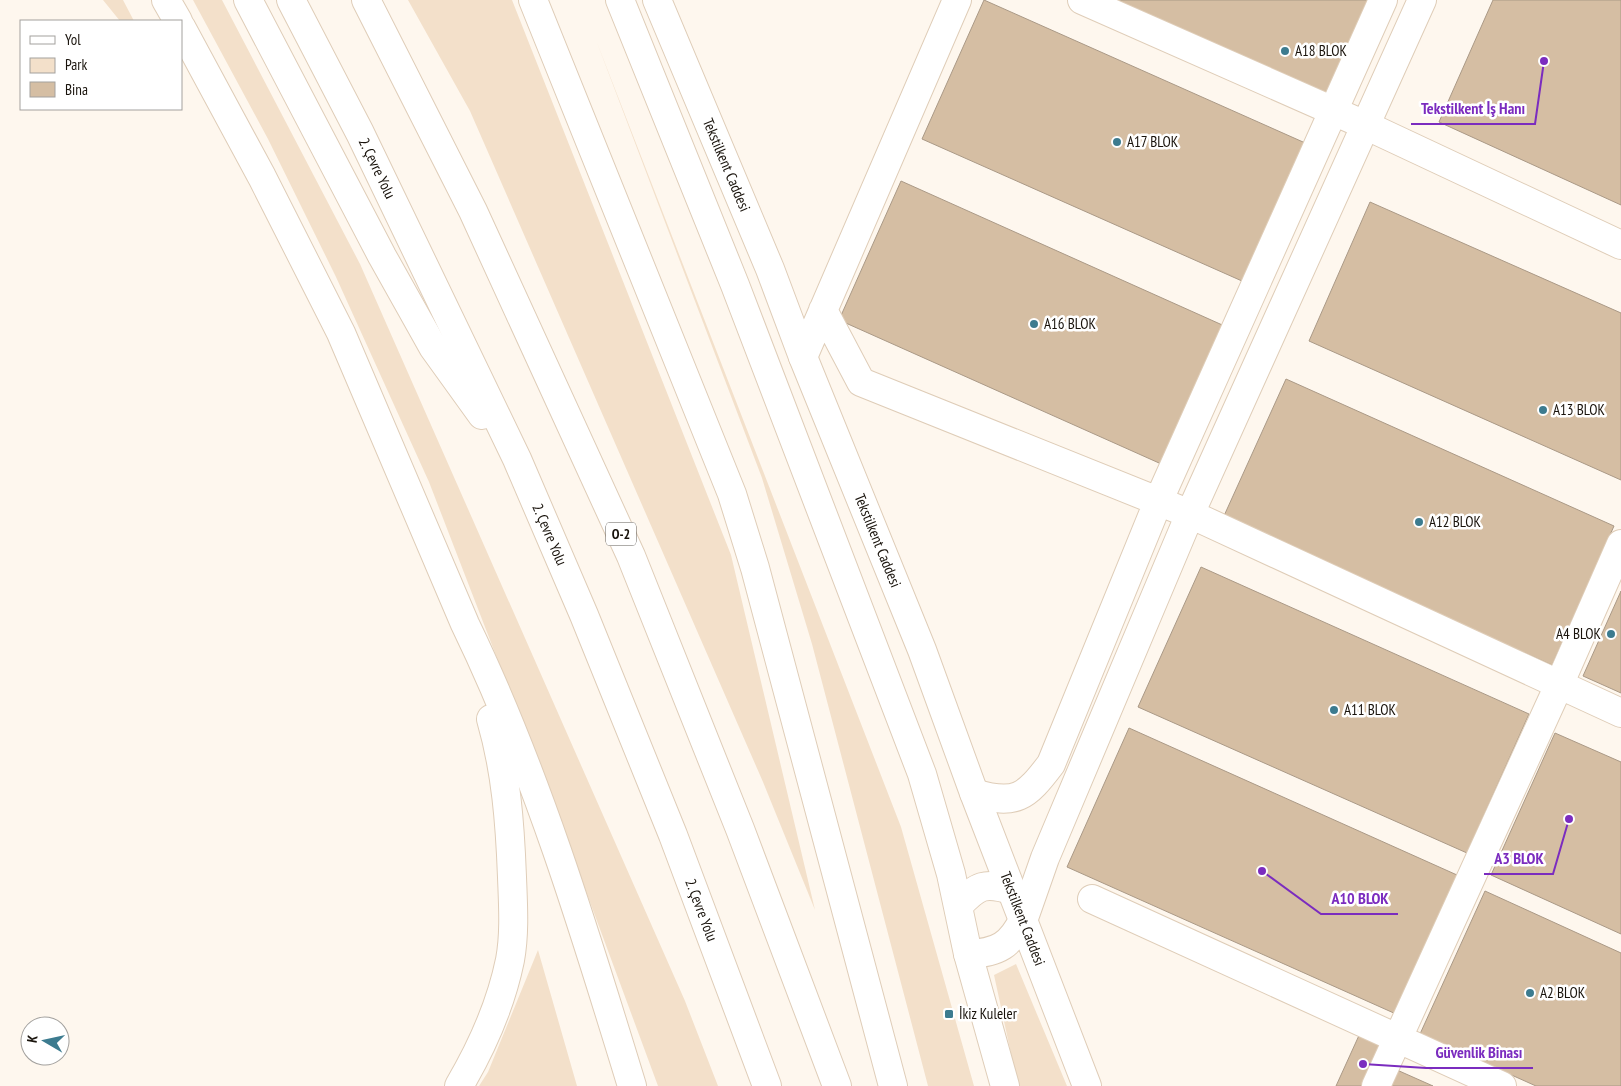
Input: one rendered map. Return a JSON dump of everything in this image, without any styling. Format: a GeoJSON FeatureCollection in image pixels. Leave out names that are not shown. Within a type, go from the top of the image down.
{"type":"FeatureCollection","features":[{"type":"Feature","properties":{"kind":"main road"},"geometry":{"type":"LineString","coordinates":[[166,0],[177,20]]}},
{"type":"Feature","properties":{"kind":"main road"},"geometry":{"type":"LineString","coordinates":[[248,0],[382,256],[433,347],[517,459]]}},
{"type":"Feature","properties":{"kind":"main road","name":"2. Çevre Yolu"},"geometry":{"type":"LineString","coordinates":[[291,0],[360,133],[517,459],[584,615],[673,835],[766,1086]]}},
{"type":"Feature","properties":{"kind":"main road","name":"O-2"},"geometry":{"type":"LineString","coordinates":[[366,0],[473,211],[632,556],[740,829],[837,1086]]}},
{"type":"Feature","properties":{"kind":"main road"},"geometry":{"type":"LineString","coordinates":[[533,0],[732,494],[757,577],[893,1086]]}},
{"type":"Feature","properties":{"kind":"main road"},"geometry":{"type":"LineString","coordinates":[[620,0],[735,285],[922,774],[959,905],[968,954],[1004,1086]]}},
{"type":"Feature","properties":{"kind":"main road","name":"Tekstilkent Caddesi"},"geometry":{"type":"LineString","coordinates":[[657,0],[770,269],[803,357],[922,650],[974,793],[1024,918],[1087,1086]]}},
{"type":"Feature","properties":{"kind":"main road"},"geometry":{"type":"LineString","coordinates":[[803,357],[957,0]]}},
{"type":"Feature","properties":{"kind":"main road"},"geometry":{"type":"LineString","coordinates":[[1082,0],[1365,125],[1621,244]]}},
{"type":"Feature","properties":{"kind":"main road"},"geometry":{"type":"LineString","coordinates":[[974,793],[994,799],[1011,799],[1032,789],[1051,764],[1158,502],[1384,0]]}},
{"type":"Feature","properties":{"kind":"main road"},"geometry":{"type":"LineString","coordinates":[[968,954],[983,954],[999,948],[1015,936],[1024,918],[1045,858],[1190,514],[1422,0]]}},
{"type":"Feature","properties":{"kind":"main road"},"geometry":{"type":"LineString","coordinates":[[182,29],[262,177],[341,333],[464,624],[485,667],[534,789],[601,984],[632,1086]]}},
{"type":"Feature","properties":{"kind":"main road"},"geometry":{"type":"LineString","coordinates":[[823,310],[861,382],[1190,514],[1621,713]]}},
{"type":"Feature","properties":{"kind":"main road"},"geometry":{"type":"LineString","coordinates":[[1376,1086],[1560,685],[1621,544]]}},
{"type":"Feature","properties":{"kind":"main road"},"geometry":{"type":"LineString","coordinates":[[459,1086],[473,1061],[498,1003],[510,959],[513,916],[507,788],[495,732],[464,624]]}},
{"type":"Feature","properties":{"kind":"main road"},"geometry":{"type":"LineString","coordinates":[[959,905],[981,886],[996,886],[1012,890]]}},
{"type":"Feature","properties":{"kind":"main road"},"geometry":{"type":"LineString","coordinates":[[1092,899],[1502,1086]]}},
{"type":"Feature","properties":{"kind":"green space"},"geometry":{"type":"Polygon","coordinates":[[[103,0],[123,0],[133,20],[119,20],[103,0]]]}},
{"type":"Feature","properties":{"kind":"green space"},"geometry":{"type":"Polygon","coordinates":[[[193,0],[222,0],[360,264],[685,1001],[718,1086],[658,1086],[563,829],[429,482],[336,277],[268,139],[193,0]]]}},
{"type":"Feature","properties":{"kind":"green space"},"geometry":{"type":"Polygon","coordinates":[[[408,0],[512,0],[731,555],[815,910],[763,782],[470,111],[408,0]]]}},
{"type":"Feature","properties":{"kind":"green space"},"geometry":{"type":"Polygon","coordinates":[[[596,40],[901,827],[974,1086],[928,1086],[812,644],[762,478],[596,40]]]}},
{"type":"Feature","properties":{"kind":"green space"},"geometry":{"type":"Polygon","coordinates":[[[538,950],[577,1086],[479,1086],[488,1072],[538,950]]]}},
{"type":"Feature","properties":{"kind":"green space"},"geometry":{"type":"Polygon","coordinates":[[[1016,964],[1067,1086],[1018,1086],[994,975],[1016,964]]]}},
{"type":"Feature","properties":{"kind":"building","name":"A17 BLOK"},"geometry":{"type":"Polygon","coordinates":[[[984,0],[1312,146],[1251,285],[922,139],[984,0]]]}},
{"type":"Feature","properties":{"kind":"building","name":"A18 BLOK"},"geometry":{"type":"Polygon","coordinates":[[[1104,0],[1376,0],[1331,101],[1104,0]]]}},
{"type":"Feature","properties":{"kind":"building"},"geometry":{"type":"Polygon","coordinates":[[[1493,0],[1621,0],[1621,205],[1439,122],[1493,0]]]}},
{"type":"Feature","properties":{"kind":"building","name":"A16 BLOK"},"geometry":{"type":"Polygon","coordinates":[[[901,181],[1229,328],[1168,467],[839,320],[901,181]]]}},
{"type":"Feature","properties":{"kind":"building","name":"A13 BLOK"},"geometry":{"type":"Polygon","coordinates":[[[1370,202],[1621,313],[1621,480],[1309,341],[1370,202]]]}},
{"type":"Feature","properties":{"kind":"building","name":"A12 BLOK"},"geometry":{"type":"Polygon","coordinates":[[[1286,379],[1614,526],[1552,665],[1223,518],[1286,379]]]}},
{"type":"Feature","properties":{"kind":"building","name":"A11 BLOK"},"geometry":{"type":"Polygon","coordinates":[[[1201,567],[1529,714],[1467,853],[1138,707],[1201,567]]]}},
{"type":"Feature","properties":{"kind":"building","name":"A4 BLOK"},"geometry":{"type":"Polygon","coordinates":[[[1621,591],[1621,693],[1583,676],[1621,591]]]}},
{"type":"Feature","properties":{"kind":"building"},"geometry":{"type":"Polygon","coordinates":[[[1129,728],[1457,875],[1396,1014],[1067,867],[1129,728]]]}},
{"type":"Feature","properties":{"kind":"building"},"geometry":{"type":"Polygon","coordinates":[[[1555,733],[1621,762],[1621,934],[1491,875],[1555,733]]]}},
{"type":"Feature","properties":{"kind":"building","name":"A2 BLOK"},"geometry":{"type":"Polygon","coordinates":[[[1485,891],[1621,953],[1621,1086],[1536,1086],[1420,1034],[1485,891]]]}},
{"type":"Feature","properties":{"kind":"building"},"geometry":{"type":"Polygon","coordinates":[[[1361,1031],[1391,1043],[1371,1086],[1336,1086],[1361,1031]]]}},
{"type":"Feature","properties":{"kind":"building"},"geometry":{"type":"Polygon","coordinates":[[[1397,1070],[1433,1086],[1389,1086],[1397,1070]]]}},
{"type":"Feature","properties":{"kind":"place","name":"A18 BLOK"},"geometry":{"type":"Point","coordinates":[1285,51]}},
{"type":"Feature","properties":{"kind":"place","name":"Tekstilkent İş Hanı"},"geometry":{"type":"Point","coordinates":[1544,61]}},
{"type":"Feature","properties":{"kind":"place","name":"A17 BLOK"},"geometry":{"type":"Point","coordinates":[1117,142]}},
{"type":"Feature","properties":{"kind":"place","name":"A16 BLOK"},"geometry":{"type":"Point","coordinates":[1034,324]}},
{"type":"Feature","properties":{"kind":"place","name":"A13 BLOK"},"geometry":{"type":"Point","coordinates":[1543,410]}},
{"type":"Feature","properties":{"kind":"place","name":"A12 BLOK"},"geometry":{"type":"Point","coordinates":[1419,522]}},
{"type":"Feature","properties":{"kind":"place","name":"A4 BLOK"},"geometry":{"type":"Point","coordinates":[1611,634]}},
{"type":"Feature","properties":{"kind":"place","name":"A11 BLOK"},"geometry":{"type":"Point","coordinates":[1334,710]}},
{"type":"Feature","properties":{"kind":"place","name":"A3 BLOK"},"geometry":{"type":"Point","coordinates":[1569,819]}},
{"type":"Feature","properties":{"kind":"place","name":"A10 BLOK"},"geometry":{"type":"Point","coordinates":[1262,871]}},
{"type":"Feature","properties":{"kind":"place","name":"A2 BLOK"},"geometry":{"type":"Point","coordinates":[1530,993]}},
{"type":"Feature","properties":{"kind":"place","name":"İkiz Kuleler"},"geometry":{"type":"Point","coordinates":[949,1014]}},
{"type":"Feature","properties":{"kind":"place","name":"Güvenlik Binası"},"geometry":{"type":"Point","coordinates":[1363,1064]}}]}
